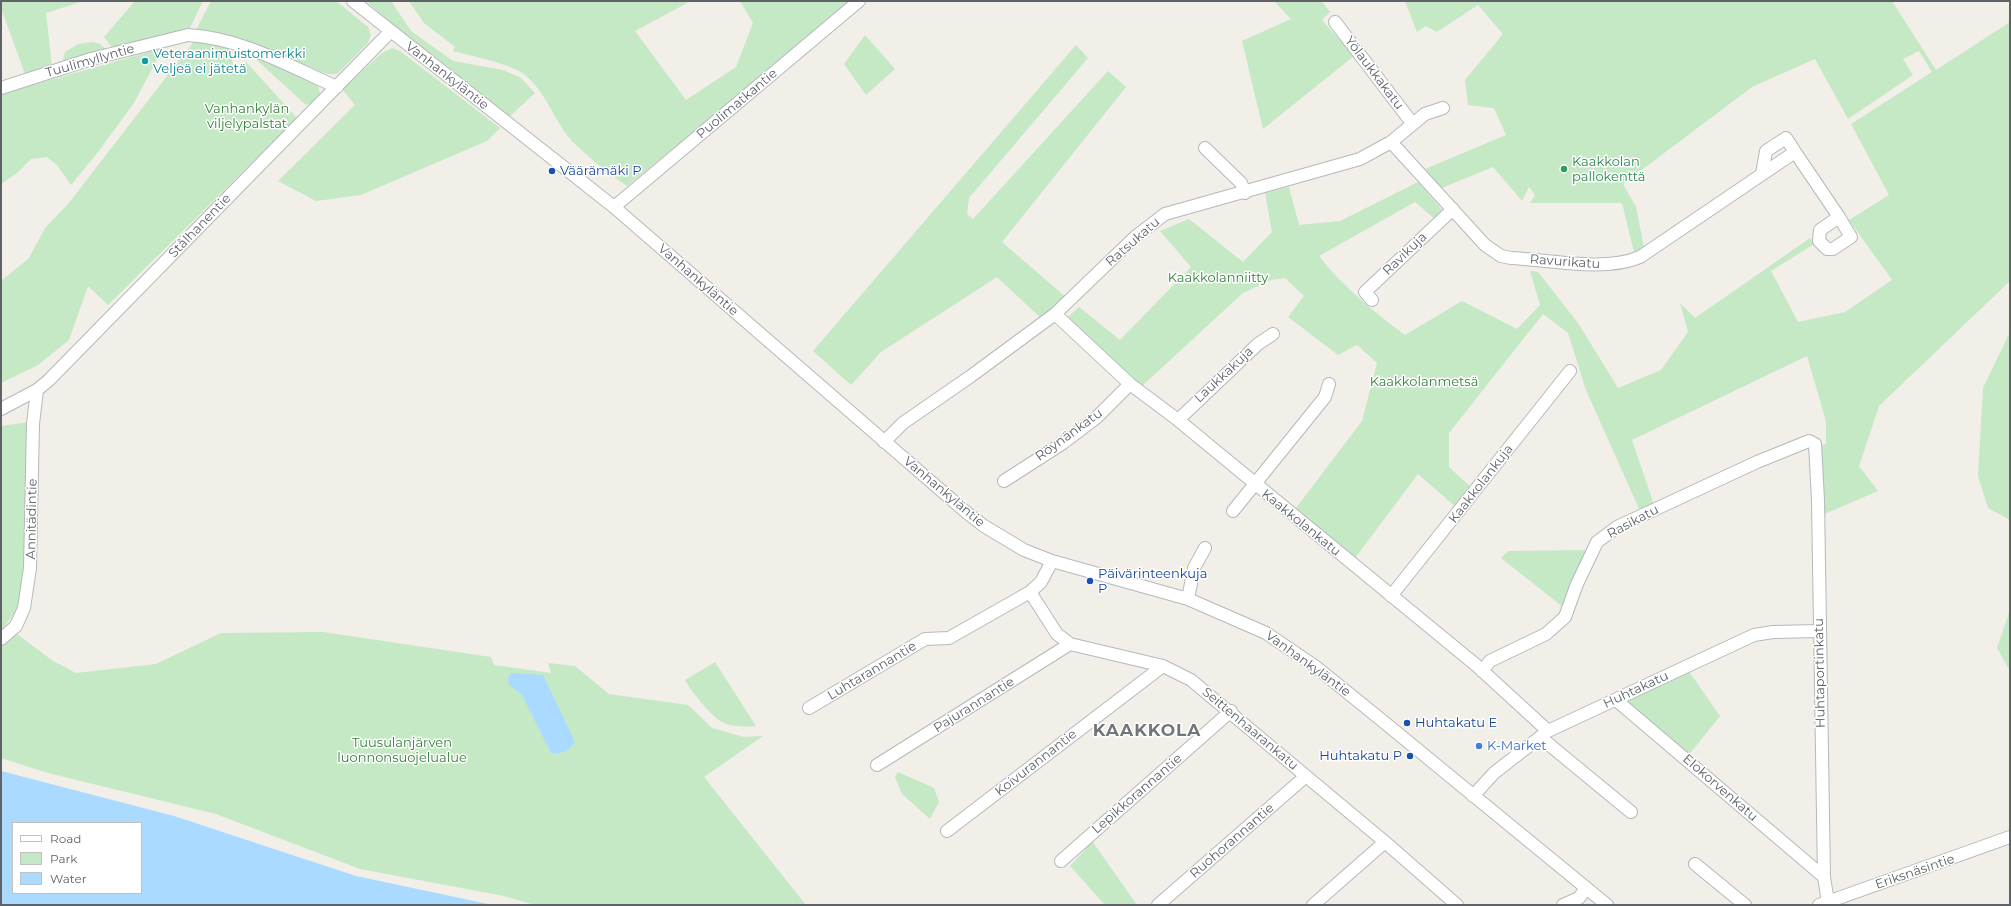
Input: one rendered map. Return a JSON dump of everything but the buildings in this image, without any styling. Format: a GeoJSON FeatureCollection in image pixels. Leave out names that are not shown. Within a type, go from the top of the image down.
{"type":"FeatureCollection","features":[{"type":"Feature","properties":{"kind":"street","name":"Vanhankyläntie"},"geometry":{"type":"LineString","coordinates":[[354,1],[614,207],[884,442],[984,526],[1024,550],[1052,561],[1188,599],[1266,633],[1294,652],[1379,718],[1607,905]]}},
{"type":"Feature","properties":{"kind":"street","name":"Puolimatkantie"},"geometry":{"type":"LineString","coordinates":[[614,207],[859,1]]}},
{"type":"Feature","properties":{"kind":"street","name":"Yölaukkakatu"},"geometry":{"type":"LineString","coordinates":[[1335,22],[1412,123]]}},
{"type":"Feature","properties":{"kind":"street","name":"Stålhanentie"},"geometry":{"type":"LineString","coordinates":[[1,409],[37,390],[391,31]]}},
{"type":"Feature","properties":{"kind":"street","name":"Tuulimyllyntie"},"geometry":{"type":"LineString","coordinates":[[1,88],[91,59],[188,35],[205,36],[240,44],[337,87]]}},
{"type":"Feature","properties":{"kind":"street","name":"Ratsukatu"},"geometry":{"type":"LineString","coordinates":[[884,442],[903,423],[971,376],[1055,314],[1135,237],[1165,214],[1360,159],[1391,142],[1412,123],[1425,114],[1443,108]]}},
{"type":"Feature","properties":{"kind":"street"},"geometry":{"type":"LineString","coordinates":[[1762,174],[1766,151],[1786,138],[1839,217]]}},
{"type":"Feature","properties":{"kind":"street","name":"Ravurikatu"},"geometry":{"type":"LineString","coordinates":[[1391,142],[1485,245],[1501,256],[1600,264],[1619,264],[1640,257],[1795,152]]}},
{"type":"Feature","properties":{"kind":"street"},"geometry":{"type":"LineString","coordinates":[[1204,148],[1241,183],[1245,192]]}},
{"type":"Feature","properties":{"kind":"street","name":"Ravikuja"},"geometry":{"type":"LineString","coordinates":[[1372,300],[1366,292],[1453,209]]}},
{"type":"Feature","properties":{"kind":"street","name":"Kaakkolankatu"},"geometry":{"type":"LineString","coordinates":[[1055,314],[1130,384],[1178,420],[1482,671],[1544,734],[1631,812]]}},
{"type":"Feature","properties":{"kind":"street","name":"Laukkakuja"},"geometry":{"type":"LineString","coordinates":[[1178,420],[1258,344],[1273,334]]}},
{"type":"Feature","properties":{"kind":"street","name":"Kaakkolankuja"},"geometry":{"type":"LineString","coordinates":[[1391,596],[1570,371]]}},
{"type":"Feature","properties":{"kind":"street","name":"Röynänkatu"},"geometry":{"type":"LineString","coordinates":[[1004,481],[1063,443],[1096,418],[1130,384]]}},
{"type":"Feature","properties":{"kind":"street"},"geometry":{"type":"LineString","coordinates":[[1234,511],[1254,484],[1325,397],[1329,384]]}},
{"type":"Feature","properties":{"kind":"street","name":"Annitädintie"},"geometry":{"type":"LineString","coordinates":[[1,639],[16,626],[24,608],[30,568],[33,424],[37,390]]}},
{"type":"Feature","properties":{"kind":"street","name":"Rasikatu"},"geometry":{"type":"LineString","coordinates":[[1482,671],[1490,661],[1546,634],[1565,617],[1577,584],[1597,542],[1617,527],[1758,462],[1809,441],[1814,444]]}},
{"type":"Feature","properties":{"kind":"street","name":"Huhtaportinkatu"},"geometry":{"type":"LineString","coordinates":[[1814,444],[1818,500],[1824,877],[1823,903]]}},
{"type":"Feature","properties":{"kind":"street"},"geometry":{"type":"LineString","coordinates":[[1188,599],[1194,568],[1205,548]]}},
{"type":"Feature","properties":{"kind":"street","name":"Luhtarannantie"},"geometry":{"type":"LineString","coordinates":[[809,708],[925,639],[949,638],[1030,592],[1041,582],[1052,561]]}},
{"type":"Feature","properties":{"kind":"street","name":"Seittenhaarankatu"},"geometry":{"type":"LineString","coordinates":[[1030,592],[1057,634],[1070,644],[1163,666],[1191,680],[1231,711],[1457,905]]}},
{"type":"Feature","properties":{"kind":"street","name":"Huhtakatu"},"geometry":{"type":"LineString","coordinates":[[1473,796],[1494,773],[1544,734],[1754,635],[1773,632],[1819,631]]}},
{"type":"Feature","properties":{"kind":"street","name":"Pajurannantie"},"geometry":{"type":"LineString","coordinates":[[878,765],[1070,644]]}},
{"type":"Feature","properties":{"kind":"street","name":"Koivurannantie"},"geometry":{"type":"LineString","coordinates":[[947,831],[1163,666]]}},
{"type":"Feature","properties":{"kind":"street","name":"Elokorvenkatu"},"geometry":{"type":"LineString","coordinates":[[1616,700],[1824,877]]}},
{"type":"Feature","properties":{"kind":"street","name":"Lepikkorannantie"},"geometry":{"type":"LineString","coordinates":[[1061,861],[1231,711]]}},
{"type":"Feature","properties":{"kind":"street","name":"Ruohorannantie"},"geometry":{"type":"LineString","coordinates":[[1158,905],[1306,776]]}},
{"type":"Feature","properties":{"kind":"street","name":"Eriksnäsintie"},"geometry":{"type":"LineString","coordinates":[[1823,903],[2010,837]]}},
{"type":"Feature","properties":{"kind":"street"},"geometry":{"type":"LineString","coordinates":[[1313,905],[1385,842]]}},
{"type":"Feature","properties":{"kind":"street"},"geometry":{"type":"LineString","coordinates":[[1695,864],[1745,905]]}},
{"type":"Feature","properties":{"kind":"street"},"geometry":{"type":"LineString","coordinates":[[1563,905],[1579,898],[1586,888]]}},
{"type":"Feature","properties":{"kind":"green space"},"geometry":{"type":"Polygon","coordinates":[[[1,1],[83,1],[46,13],[52,66],[25,74],[1,8],[1,1]]]}},
{"type":"Feature","properties":{"kind":"green space"},"geometry":{"type":"Polygon","coordinates":[[[135,1],[203,1],[190,28],[113,49],[104,37],[135,1]]]}},
{"type":"Feature","properties":{"kind":"green space"},"geometry":{"type":"Polygon","coordinates":[[[211,1],[336,1],[368,27],[371,35],[368,43],[337,74],[327,74],[241,39],[196,30],[211,1]]]}},
{"type":"Feature","properties":{"kind":"green space"},"geometry":{"type":"Polygon","coordinates":[[[366,1],[391,1],[411,31],[453,61],[503,70],[521,78],[535,93],[508,118],[457,80],[366,1]]]}},
{"type":"Feature","properties":{"kind":"green space"},"geometry":{"type":"Polygon","coordinates":[[[409,1],[691,1],[635,31],[686,100],[736,67],[753,23],[740,1],[851,1],[627,186],[590,158],[571,140],[539,90],[525,75],[511,67],[453,51],[455,47],[424,23],[409,1]]]}},
{"type":"Feature","properties":{"kind":"green space"},"geometry":{"type":"Polygon","coordinates":[[[1274,1],[1321,1],[1330,12],[1322,20],[1354,56],[1263,129],[1242,41],[1291,19],[1274,1]]]}},
{"type":"Feature","properties":{"kind":"green space"},"geometry":{"type":"Polygon","coordinates":[[[1405,1],[1892,1],[1936,70],[2010,22],[2010,281],[1879,406],[1859,466],[1878,491],[1820,516],[1818,446],[1826,444],[1826,421],[1807,356],[1632,440],[1654,505],[1640,511],[1586,390],[1568,333],[1543,314],[1449,433],[1449,467],[1473,489],[1457,508],[1418,474],[1352,562],[1293,512],[1362,421],[1377,363],[1357,345],[1338,355],[1288,317],[1304,296],[1285,278],[1271,280],[1243,293],[1142,386],[1066,319],[1079,307],[1120,340],[1191,267],[1160,231],[1189,219],[1243,262],[1272,232],[1265,193],[1289,187],[1299,225],[1340,221],[1418,182],[1443,211],[1435,219],[1415,202],[1319,256],[1338,278],[1370,308],[1405,335],[1462,301],[1517,329],[1540,305],[1530,271],[1538,272],[1578,323],[1618,388],[1661,370],[1688,332],[1680,303],[1695,318],[1810,238],[1814,244],[1771,271],[1798,322],[1845,312],[1892,280],[1849,220],[1889,195],[1851,124],[1932,72],[1919,51],[1903,59],[1913,75],[1848,119],[1815,59],[1752,87],[1623,184],[1636,207],[1644,248],[1634,252],[1622,203],[1530,203],[1535,195],[1529,187],[1522,201],[1493,167],[1442,188],[1425,169],[1506,135],[1494,108],[1468,105],[1465,80],[1503,34],[1478,5],[1437,32],[1426,26],[1417,32],[1405,1]]]}},
{"type":"Feature","properties":{"kind":"green space"},"geometry":{"type":"Polygon","coordinates":[[[865,35],[895,69],[866,95],[844,64],[865,35]]]}},
{"type":"Feature","properties":{"kind":"green space","name":"Vanhankylän viljelypalstat"},"geometry":{"type":"Polygon","coordinates":[[[195,40],[229,47],[235,74],[246,62],[297,118],[108,305],[88,286],[69,340],[38,365],[1,383],[1,281],[29,258],[45,228],[68,204],[195,40]]]}},
{"type":"Feature","properties":{"kind":"green space"},"geometry":{"type":"Polygon","coordinates":[[[93,42],[100,44],[107,51],[62,64],[65,52],[78,44],[93,42]]]}},
{"type":"Feature","properties":{"kind":"green space"},"geometry":{"type":"Polygon","coordinates":[[[1076,45],[1088,58],[969,198],[967,214],[973,219],[1108,71],[1126,87],[1002,242],[1068,299],[1043,320],[997,277],[881,352],[851,385],[813,351],[1076,45]]]}},
{"type":"Feature","properties":{"kind":"green space"},"geometry":{"type":"Polygon","coordinates":[[[163,48],[134,103],[98,152],[71,185],[57,165],[47,157],[31,159],[17,173],[1,184],[1,94],[163,48]]]}},
{"type":"Feature","properties":{"kind":"green space"},"geometry":{"type":"Polygon","coordinates":[[[392,48],[400,51],[500,128],[487,141],[361,195],[316,201],[278,181],[355,105],[342,89],[382,53],[392,48]]]}},
{"type":"Feature","properties":{"kind":"green space"},"geometry":{"type":"Polygon","coordinates":[[[249,53],[318,85],[320,94],[315,102],[306,105],[249,53]]]}},
{"type":"Feature","properties":{"kind":"green space"},"geometry":{"type":"Polygon","coordinates":[[[2010,332],[2010,520],[1988,508],[1978,476],[1983,388],[2010,332]]]}},
{"type":"Feature","properties":{"kind":"green space"},"geometry":{"type":"Polygon","coordinates":[[[29,422],[27,568],[20,606],[1,631],[1,426],[29,422]]]}},
{"type":"Feature","properties":{"kind":"green space"},"geometry":{"type":"Polygon","coordinates":[[[1587,550],[1563,607],[1501,558],[1508,551],[1587,550]]]}},
{"type":"Feature","properties":{"kind":"green space"},"geometry":{"type":"Polygon","coordinates":[[[2010,610],[2010,671],[1997,648],[2010,610]]]}},
{"type":"Feature","properties":{"kind":"green space","name":"Tuusulanjärven luonnonsuojelualue"},"geometry":{"type":"Polygon","coordinates":[[[323,632],[491,657],[494,665],[551,673],[548,663],[575,666],[609,694],[688,705],[712,728],[744,737],[763,736],[704,777],[806,905],[535,905],[504,896],[360,869],[216,814],[48,773],[1,758],[1,647],[17,634],[53,661],[76,673],[156,664],[221,633],[323,632]]]}},
{"type":"Feature","properties":{"kind":"green space"},"geometry":{"type":"Polygon","coordinates":[[[715,662],[756,726],[735,726],[726,724],[717,719],[696,697],[688,685],[685,680],[715,662]]]}},
{"type":"Feature","properties":{"kind":"green space"},"geometry":{"type":"Polygon","coordinates":[[[1688,670],[1720,716],[1688,756],[1626,701],[1688,670]]]}},
{"type":"Feature","properties":{"kind":"green space"},"geometry":{"type":"Polygon","coordinates":[[[898,772],[934,788],[939,802],[930,819],[902,794],[895,777],[898,772]]]}},
{"type":"Feature","properties":{"kind":"green space"},"geometry":{"type":"Polygon","coordinates":[[[1090,838],[1137,905],[1105,905],[1070,866],[1086,849],[1083,845],[1090,838]]]}},
{"type":"Feature","properties":{"kind":"water"},"geometry":{"type":"Polygon","coordinates":[[[511,673],[543,675],[575,742],[570,748],[559,753],[551,753],[522,695],[509,685],[508,678],[511,673]]]}},
{"type":"Feature","properties":{"kind":"water"},"geometry":{"type":"Polygon","coordinates":[[[1,771],[174,816],[356,876],[493,905],[1,905],[1,771]]]}},
{"type":"Feature","properties":{"kind":"place","name":"Veteraanimuistomerkki Veljeä ei jätetä"},"geometry":{"type":"Point","coordinates":[145,61]}},
{"type":"Feature","properties":{"kind":"place","name":"Kaakkolan pallokenttä"},"geometry":{"type":"Point","coordinates":[1564,169]}},
{"type":"Feature","properties":{"kind":"place","name":"Väärämäki P"},"geometry":{"type":"Point","coordinates":[552,171]}},
{"type":"Feature","properties":{"kind":"place","name":"Päivärinteenkuja P"},"geometry":{"type":"Point","coordinates":[1090,581]}},
{"type":"Feature","properties":{"kind":"place","name":"Huhtakatu E"},"geometry":{"type":"Point","coordinates":[1407,723]}},
{"type":"Feature","properties":{"kind":"place","name":"K-Market"},"geometry":{"type":"Point","coordinates":[1479,746]}},
{"type":"Feature","properties":{"kind":"place","name":"Huhtakatu P"},"geometry":{"type":"Point","coordinates":[1410,756]}},
{"type":"Feature","properties":{"kind":"district","name":"KAAKKOLA"},"geometry":{"type":"Point","coordinates":[1147,731]}},
{"type":"Feature","properties":{"kind":"park label","name":"Kaakkolanniitty"},"geometry":{"type":"Point","coordinates":[1218,278]}},
{"type":"Feature","properties":{"kind":"park label","name":"Kaakkolanmetsä"},"geometry":{"type":"Point","coordinates":[1424,382]}}]}
